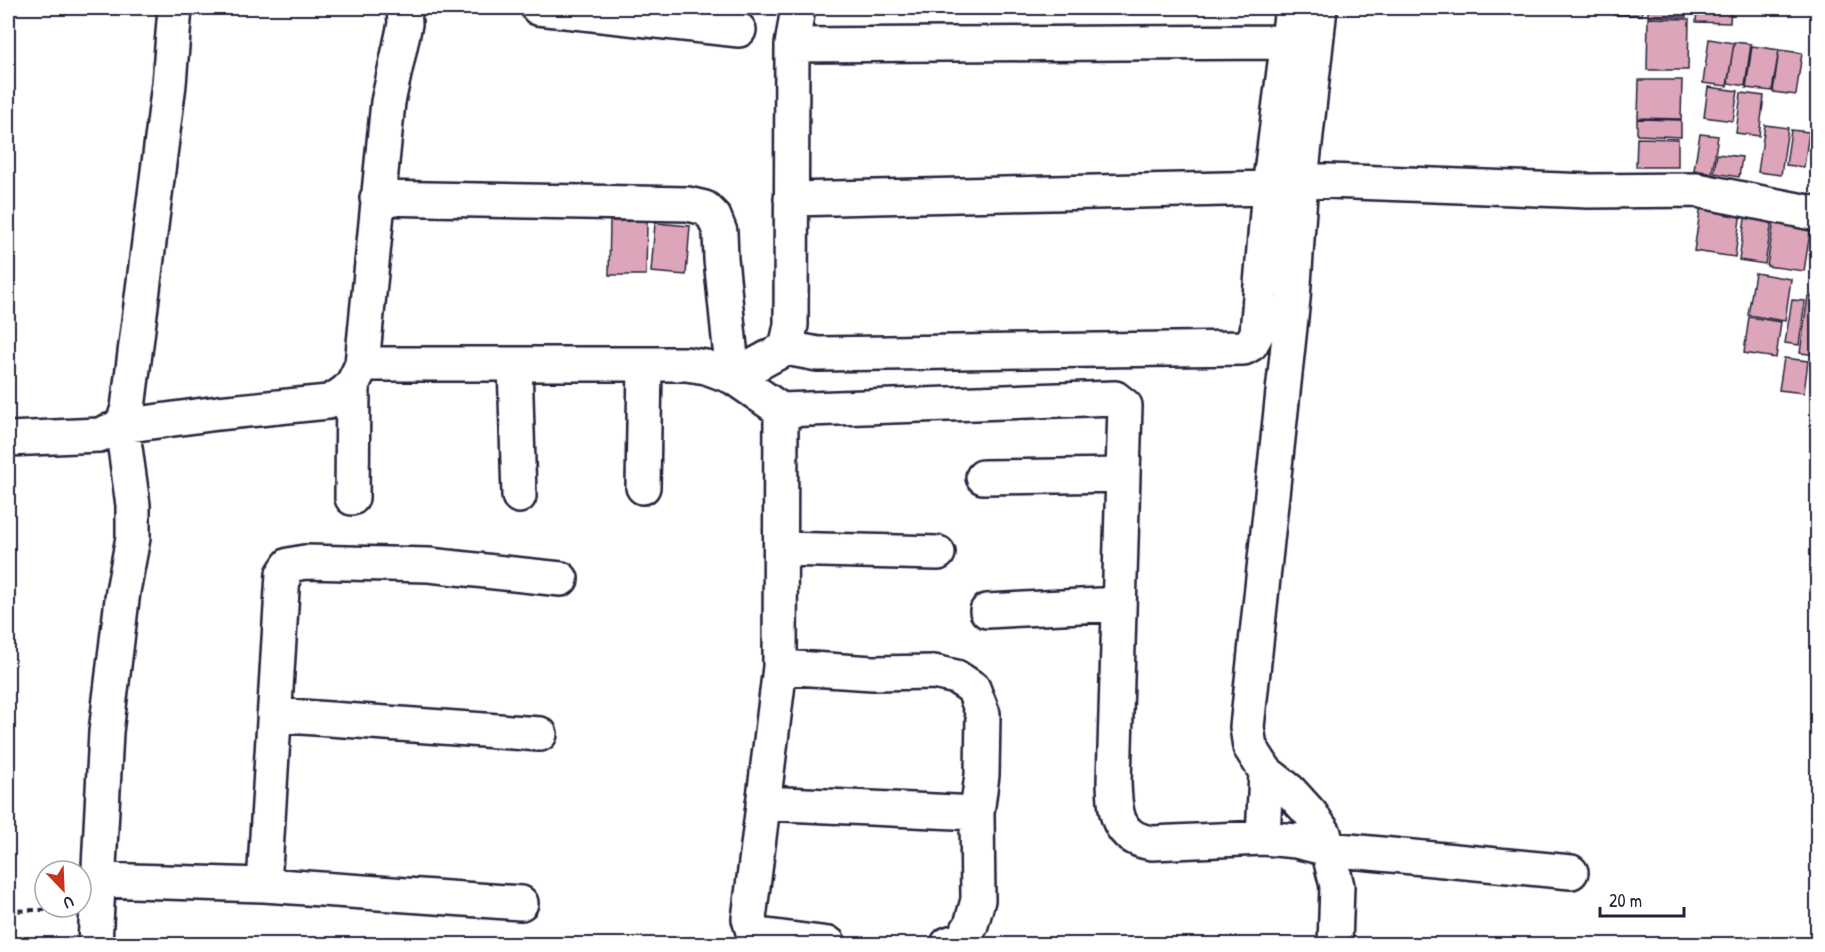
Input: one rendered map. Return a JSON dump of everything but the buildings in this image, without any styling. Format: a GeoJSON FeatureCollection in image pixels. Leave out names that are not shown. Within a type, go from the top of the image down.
{"type":"FeatureCollection","features":[{"type":"Feature","properties":{"kind":"street"},"geometry":{"type":"LineString","coordinates":[[95,945],[106,732],[123,591],[133,538],[133,505],[122,426],[128,408],[131,385],[169,84],[176,8]]}},
{"type":"Feature","properties":{"kind":"street"},"geometry":{"type":"LineString","coordinates":[[352,498],[358,374],[388,102],[405,24],[404,8]]}},
{"type":"Feature","properties":{"kind":"street"},"geometry":{"type":"LineString","coordinates":[[538,8],[739,30]]}},
{"type":"Feature","properties":{"kind":"street"},"geometry":{"type":"LineString","coordinates":[[786,348],[791,325],[792,45],[798,8]]}},
{"type":"Feature","properties":{"kind":"street"},"geometry":{"type":"LineString","coordinates":[[733,377],[786,348],[818,354],[1244,348],[1251,344],[1257,333],[1269,188],[1292,8]]}},
{"type":"Feature","properties":{"kind":"street"},"geometry":{"type":"LineString","coordinates":[[1320,8],[1301,180],[1293,299],[1247,727],[1250,747],[1266,772],[1290,791],[1324,833],[1337,886],[1335,945]]}},
{"type":"Feature","properties":{"kind":"street"},"geometry":{"type":"LineString","coordinates":[[792,45],[1287,42]]}},
{"type":"Feature","properties":{"kind":"street"},"geometry":{"type":"LineString","coordinates":[[1301,180],[1589,191],[1697,190],[1818,214]]}},
{"type":"Feature","properties":{"kind":"street"},"geometry":{"type":"LineString","coordinates":[[791,198],[1269,188]]}},
{"type":"Feature","properties":{"kind":"street"},"geometry":{"type":"LineString","coordinates":[[377,198],[688,204],[705,208],[714,217],[720,232],[733,377]]}},
{"type":"Feature","properties":{"kind":"street"},"geometry":{"type":"LineString","coordinates":[[8,439],[99,435],[122,426],[218,413],[328,402],[342,395],[358,374],[515,364],[686,364],[706,367],[733,377],[781,410],[1115,398],[1125,406],[1114,782],[1115,809],[1123,829],[1138,841],[1152,843],[1263,838],[1296,841],[1328,849],[1571,872]]}},
{"type":"Feature","properties":{"kind":"street"},"geometry":{"type":"LineString","coordinates":[[515,364],[519,496]]}},
{"type":"Feature","properties":{"kind":"street"},"geometry":{"type":"LineString","coordinates":[[643,487],[645,364]]}},
{"type":"Feature","properties":{"kind":"street"},"geometry":{"type":"LineString","coordinates":[[781,410],[780,667],[749,919],[753,932],[759,935],[829,945]]}},
{"type":"Feature","properties":{"kind":"street"},"geometry":{"type":"LineString","coordinates":[[982,477],[1123,475]]}},
{"type":"Feature","properties":{"kind":"street"},"geometry":{"type":"LineString","coordinates":[[782,549],[938,553]]}},
{"type":"Feature","properties":{"kind":"street"},"geometry":{"type":"LineString","coordinates":[[264,885],[283,574],[289,565],[305,562],[429,565],[561,579]]}},
{"type":"Feature","properties":{"kind":"street"},"geometry":{"type":"LineString","coordinates":[[987,611],[1119,604]]}},
{"type":"Feature","properties":{"kind":"street"},"geometry":{"type":"LineString","coordinates":[[780,667],[873,673],[934,672],[956,677],[973,688],[983,714],[982,775],[977,813],[978,900],[971,925],[962,939],[948,945]]}},
{"type":"Feature","properties":{"kind":"street"},"geometry":{"type":"LineString","coordinates":[[274,715],[540,734]]}},
{"type":"Feature","properties":{"kind":"street"},"geometry":{"type":"LineString","coordinates":[[1263,838],[1266,772]]}},
{"type":"Feature","properties":{"kind":"street"},"geometry":{"type":"LineString","coordinates":[[763,803],[977,813]]}},
{"type":"Feature","properties":{"kind":"street"},"geometry":{"type":"LineString","coordinates":[[98,894],[264,885],[521,903]]}},
{"type":"Feature","properties":{"kind":"path"},"geometry":{"type":"LineString","coordinates":[[8,911],[98,894]]}}]}
